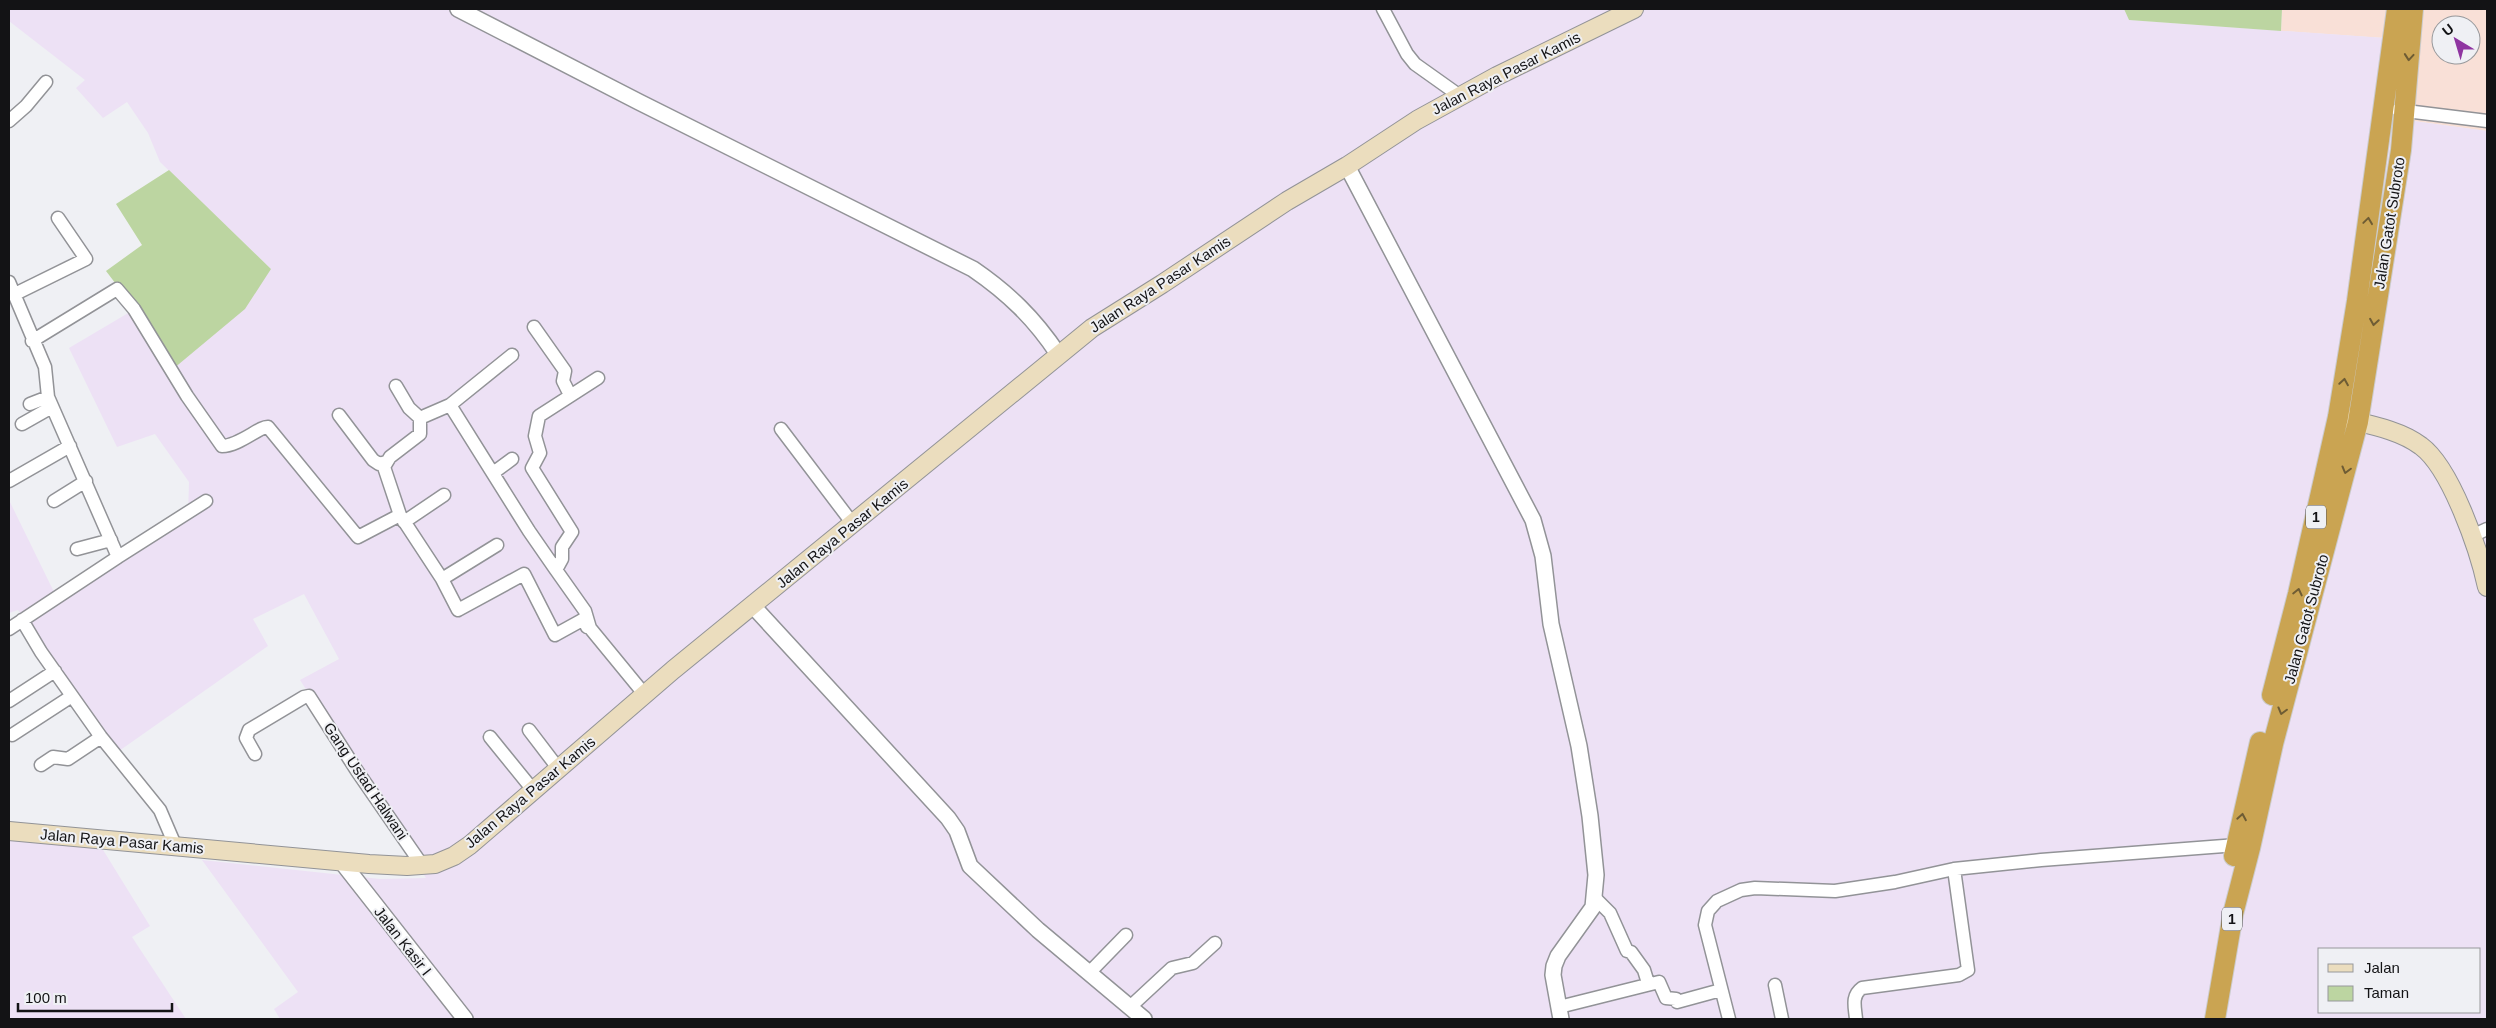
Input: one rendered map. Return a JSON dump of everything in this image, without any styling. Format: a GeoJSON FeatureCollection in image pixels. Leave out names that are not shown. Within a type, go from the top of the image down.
{"type":"FeatureCollection","features":[{"type":"Feature","properties":{"kind":"highway","name":"Jalan Gatot Subroto"},"geometry":{"type":"LineString","coordinates":[[2244,846],[2244,805],[2298,594],[2338,417],[2357,302],[2397,9]]}},
{"type":"Feature","properties":{"kind":"highway","name":"Jalan Gatot Subroto"},"geometry":{"type":"LineString","coordinates":[[2210,1011],[2212,954],[2273,744],[2358,422],[2401,150],[2413,9]]}},
{"type":"Feature","properties":{"kind":"main road","name":"Jalan Raya Pasar Kamis"},"geometry":{"type":"LineString","coordinates":[[9,831],[341,861],[422,865],[435,864],[454,856],[488,830],[558,768],[752,605],[1092,328],[1162,284],[1287,200],[1347,166],[1417,120],[1460,96],[1634,9]]}},
{"type":"Feature","properties":{"kind":"main road"},"geometry":{"type":"LineString","coordinates":[[2338,417],[2405,437],[2423,447],[2480,533],[2487,587]]}},
{"type":"Feature","properties":{"kind":"street"},"geometry":{"type":"LineString","coordinates":[[458,9],[639,102],[973,268],[1011,298],[1030,318],[1058,354]]}},
{"type":"Feature","properties":{"kind":"street"},"geometry":{"type":"LineString","coordinates":[[1383,9],[1407,54],[1415,64],[1460,96]]}},
{"type":"Feature","properties":{"kind":"street"},"geometry":{"type":"LineString","coordinates":[[9,121],[26,106],[46,82]]}},
{"type":"Feature","properties":{"kind":"street"},"geometry":{"type":"LineString","coordinates":[[2383,106],[2404,111],[2487,121]]}},
{"type":"Feature","properties":{"kind":"street"},"geometry":{"type":"LineString","coordinates":[[1347,166],[1533,520],[1539,536],[1551,624],[1583,772],[1596,875],[1595,898],[1587,917],[1558,956],[1554,966],[1553,975],[1560,1013],[1648,983],[1659,982],[1666,998],[1676,999],[1677,1002],[1721,990]]}},
{"type":"Feature","properties":{"kind":"street"},"geometry":{"type":"LineString","coordinates":[[58,218],[86,259],[11,288],[32,341],[45,366],[50,402],[118,557]]}},
{"type":"Feature","properties":{"kind":"street"},"geometry":{"type":"LineString","coordinates":[[32,341],[117,289],[134,309],[187,396],[219,443],[226,446],[239,442],[250,438],[262,427],[268,427],[358,537],[402,519],[444,495]]}},
{"type":"Feature","properties":{"kind":"street"},"geometry":{"type":"LineString","coordinates":[[534,327],[565,371],[563,381],[570,396]]}},
{"type":"Feature","properties":{"kind":"street"},"geometry":{"type":"LineString","coordinates":[[420,418],[450,404],[512,355]]}},
{"type":"Feature","properties":{"kind":"street"},"geometry":{"type":"LineString","coordinates":[[556,570],[562,559],[562,547],[572,532],[532,468],[540,454],[536,442],[538,418],[598,378]]}},
{"type":"Feature","properties":{"kind":"street"},"geometry":{"type":"LineString","coordinates":[[339,415],[373,460],[379,464],[386,462],[420,434],[420,418],[409,408],[396,386]]}},
{"type":"Feature","properties":{"kind":"street"},"geometry":{"type":"LineString","coordinates":[[30,404],[50,402]]}},
{"type":"Feature","properties":{"kind":"street"},"geometry":{"type":"LineString","coordinates":[[22,424],[50,402]]}},
{"type":"Feature","properties":{"kind":"street"},"geometry":{"type":"LineString","coordinates":[[450,404],[556,570],[585,610],[590,628],[644,696]]}},
{"type":"Feature","properties":{"kind":"street"},"geometry":{"type":"LineString","coordinates":[[780,429],[853,524]]}},
{"type":"Feature","properties":{"kind":"street"},"geometry":{"type":"LineString","coordinates":[[9,481],[70,446]]}},
{"type":"Feature","properties":{"kind":"street"},"geometry":{"type":"LineString","coordinates":[[493,473],[512,459]]}},
{"type":"Feature","properties":{"kind":"street"},"geometry":{"type":"LineString","coordinates":[[386,462],[384,467],[387,479],[402,519],[442,579],[458,610],[524,574],[555,635],[584,619],[588,628],[644,696]]}},
{"type":"Feature","properties":{"kind":"street"},"geometry":{"type":"LineString","coordinates":[[54,501],[86,481]]}},
{"type":"Feature","properties":{"kind":"street"},"geometry":{"type":"LineString","coordinates":[[9,629],[206,501]]}},
{"type":"Feature","properties":{"kind":"street"},"geometry":{"type":"LineString","coordinates":[[77,549],[111,540]]}},
{"type":"Feature","properties":{"kind":"street"},"geometry":{"type":"LineString","coordinates":[[442,579],[497,546]]}},
{"type":"Feature","properties":{"kind":"street"},"geometry":{"type":"LineString","coordinates":[[752,605],[948,818],[957,831],[970,866],[1023,916],[1144,1019]]}},
{"type":"Feature","properties":{"kind":"street"},"geometry":{"type":"LineString","coordinates":[[22,620],[101,737],[160,810],[175,845]]}},
{"type":"Feature","properties":{"kind":"street"},"geometry":{"type":"LineString","coordinates":[[9,701],[55,671]]}},
{"type":"Feature","properties":{"kind":"street"},"geometry":{"type":"LineString","coordinates":[[12,735],[72,696]]}},
{"type":"Feature","properties":{"kind":"street","name":"Gang Ustad Halwani"},"geometry":{"type":"LineString","coordinates":[[255,754],[246,738],[249,730],[304,697],[309,696],[357,771],[422,865]]}},
{"type":"Feature","properties":{"kind":"street"},"geometry":{"type":"LineString","coordinates":[[529,730],[558,768]]}},
{"type":"Feature","properties":{"kind":"street"},"geometry":{"type":"LineString","coordinates":[[41,765],[53,757],[68,759],[101,737]]}},
{"type":"Feature","properties":{"kind":"street"},"geometry":{"type":"LineString","coordinates":[[490,737],[533,790]]}},
{"type":"Feature","properties":{"kind":"street"},"geometry":{"type":"LineString","coordinates":[[1729,1019],[1705,925],[1708,911],[1717,901],[1727,895],[1755,888],[1835,891],[1895,882],[1954,869],[2041,860],[2244,846]]}},
{"type":"Feature","properties":{"kind":"street","name":"Jalan Kasir I"},"geometry":{"type":"LineString","coordinates":[[341,861],[465,1019]]}},
{"type":"Feature","properties":{"kind":"street"},"geometry":{"type":"LineString","coordinates":[[1856,1019],[1854,1001],[1855,996],[1862,988],[1959,975],[1968,968],[1954,869]]}},
{"type":"Feature","properties":{"kind":"street"},"geometry":{"type":"LineString","coordinates":[[1595,898],[1610,913],[1627,951],[1631,952],[1644,970],[1648,983]]}},
{"type":"Feature","properties":{"kind":"street"},"geometry":{"type":"LineString","coordinates":[[1089,972],[1126,935]]}},
{"type":"Feature","properties":{"kind":"street"},"geometry":{"type":"LineString","coordinates":[[1130,1007],[1172,968],[1193,964],[1215,943]]}},
{"type":"Feature","properties":{"kind":"street"},"geometry":{"type":"LineString","coordinates":[[1775,985],[1782,1019]]}},
{"type":"Feature","properties":{"kind":"shaded area"},"geometry":{"type":"Polygon","coordinates":[[[9,9],[2124,9],[2129,20],[2414,40],[2406,120],[2487,131],[2487,1019],[280,1019],[274,1009],[298,992],[202,860],[380,879],[426,878],[300,680],[339,659],[304,594],[253,619],[268,646],[119,751],[18,610],[9,613],[9,500],[54,592],[103,573],[188,516],[189,482],[155,434],[117,447],[69,348],[135,309],[271,269],[160,162],[148,133],[127,102],[103,118],[76,88],[85,80],[9,21],[9,9]]]}},
{"type":"Feature","properties":{"kind":"shaded area"},"geometry":{"type":"Polygon","coordinates":[[[2282,9],[2487,9],[2487,131],[2406,120],[2413,40],[2281,31],[2282,9]]]}},
{"type":"Feature","properties":{"kind":"shaded area"},"geometry":{"type":"Polygon","coordinates":[[[9,839],[100,845],[150,926],[132,937],[186,1019],[9,1019],[9,839]]]}},
{"type":"Feature","properties":{"kind":"green space"},"geometry":{"type":"Polygon","coordinates":[[[2124,9],[2282,9],[2281,31],[2129,20],[2124,9]]]}},
{"type":"Feature","properties":{"kind":"green space"},"geometry":{"type":"Polygon","coordinates":[[[169,170],[271,269],[245,309],[173,369],[135,309],[106,271],[142,245],[116,204],[169,170]]]}}]}
